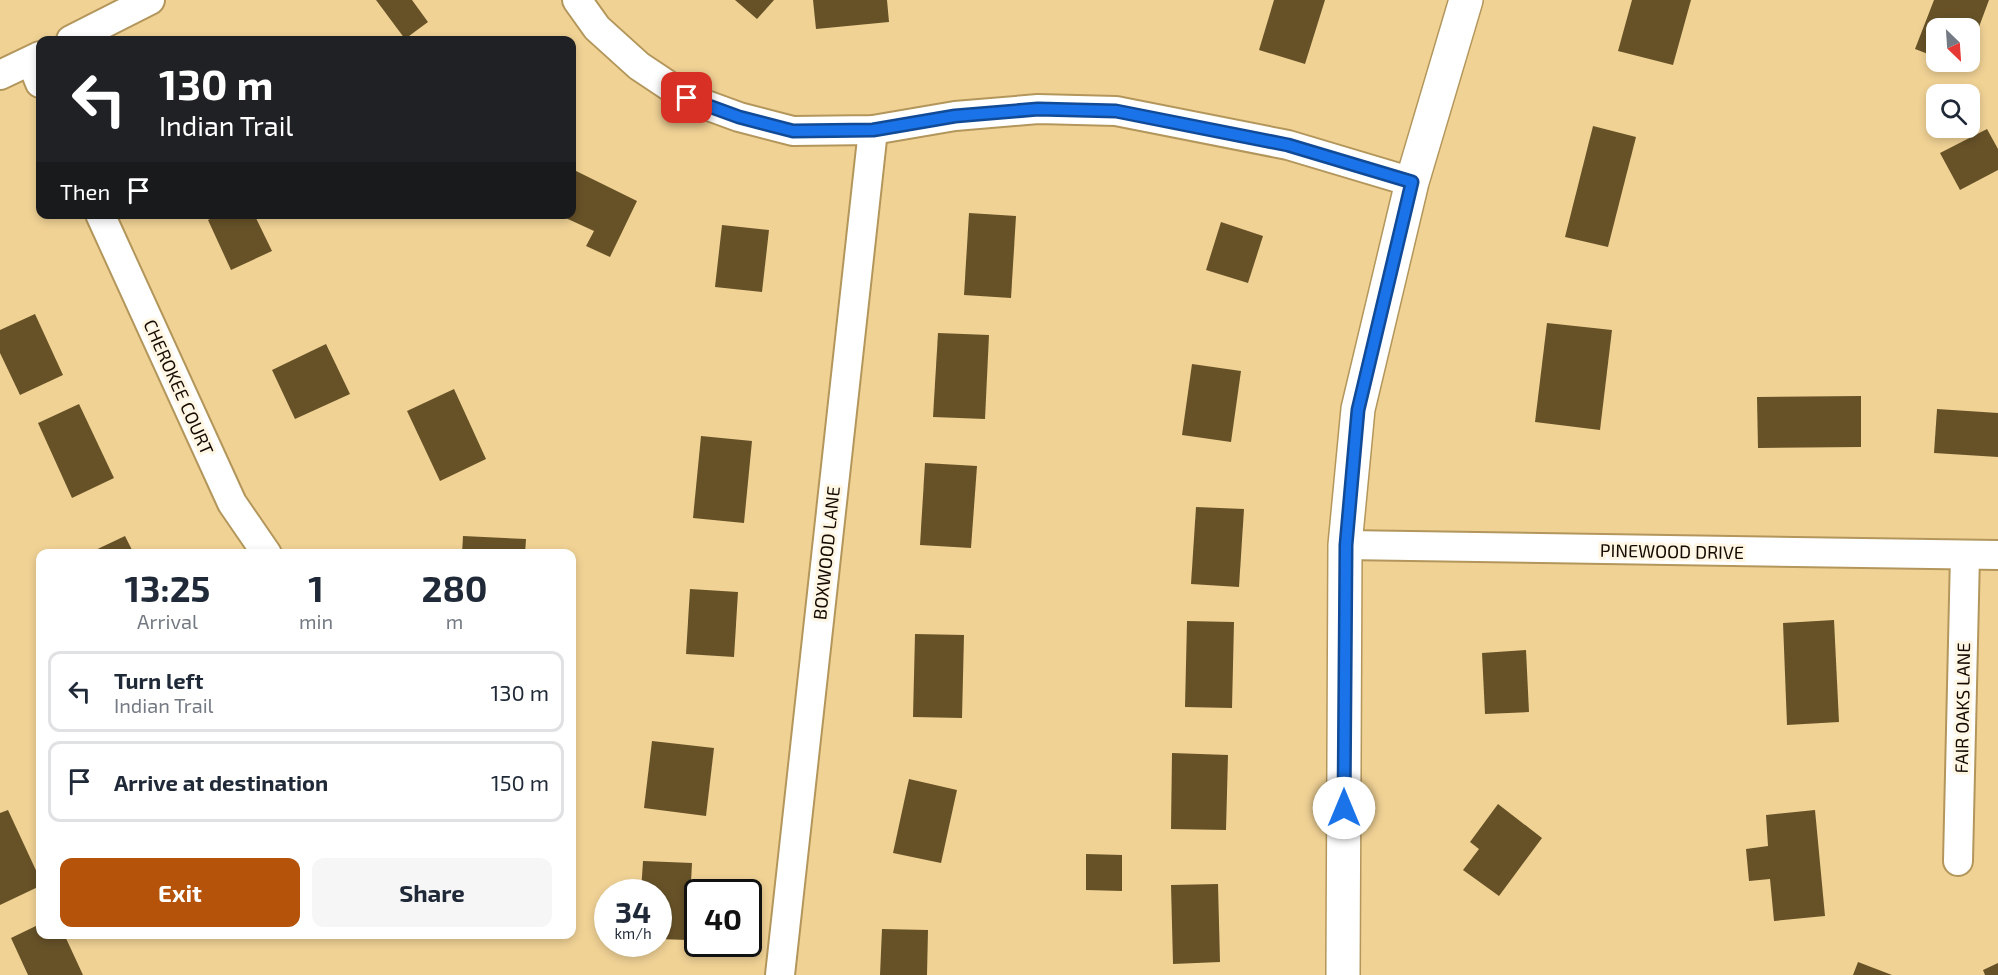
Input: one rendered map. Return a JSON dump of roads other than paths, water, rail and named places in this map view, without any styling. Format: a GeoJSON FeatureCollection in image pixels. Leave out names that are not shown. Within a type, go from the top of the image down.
{"type":"FeatureCollection","features":[{"type":"Feature","properties":{"kind":"street"},"geometry":{"type":"LineString","coordinates":[[79,36],[150,0]]}},
{"type":"Feature","properties":{"kind":"street"},"geometry":{"type":"LineString","coordinates":[[577,0],[597,28],[639,66],[687,98],[739,117],[793,131],[873,130],[955,116],[1038,109],[1116,111],[1288,145],[1412,182]]}},
{"type":"Feature","properties":{"kind":"street"},"geometry":{"type":"LineString","coordinates":[[1343,975],[1346,545],[1358,410],[1412,182],[1466,0]]}},
{"type":"Feature","properties":{"kind":"street"},"geometry":{"type":"LineString","coordinates":[[0,75],[36,67]]}},
{"type":"Feature","properties":{"kind":"street","name":"BOXWOOD LANE"},"geometry":{"type":"LineString","coordinates":[[780,975],[873,130]]}},
{"type":"Feature","properties":{"kind":"street","name":"CHEROKEE COURT"},"geometry":{"type":"LineString","coordinates":[[102,219],[232,503],[264,549]]}},
{"type":"Feature","properties":{"kind":"street","name":"PINEWOOD DRIVE"},"geometry":{"type":"LineString","coordinates":[[1346,545],[1998,555]]}},
{"type":"Feature","properties":{"kind":"street","name":"FAIR OAKS LANE"},"geometry":{"type":"LineString","coordinates":[[1958,861],[1965,555]]}}]}
